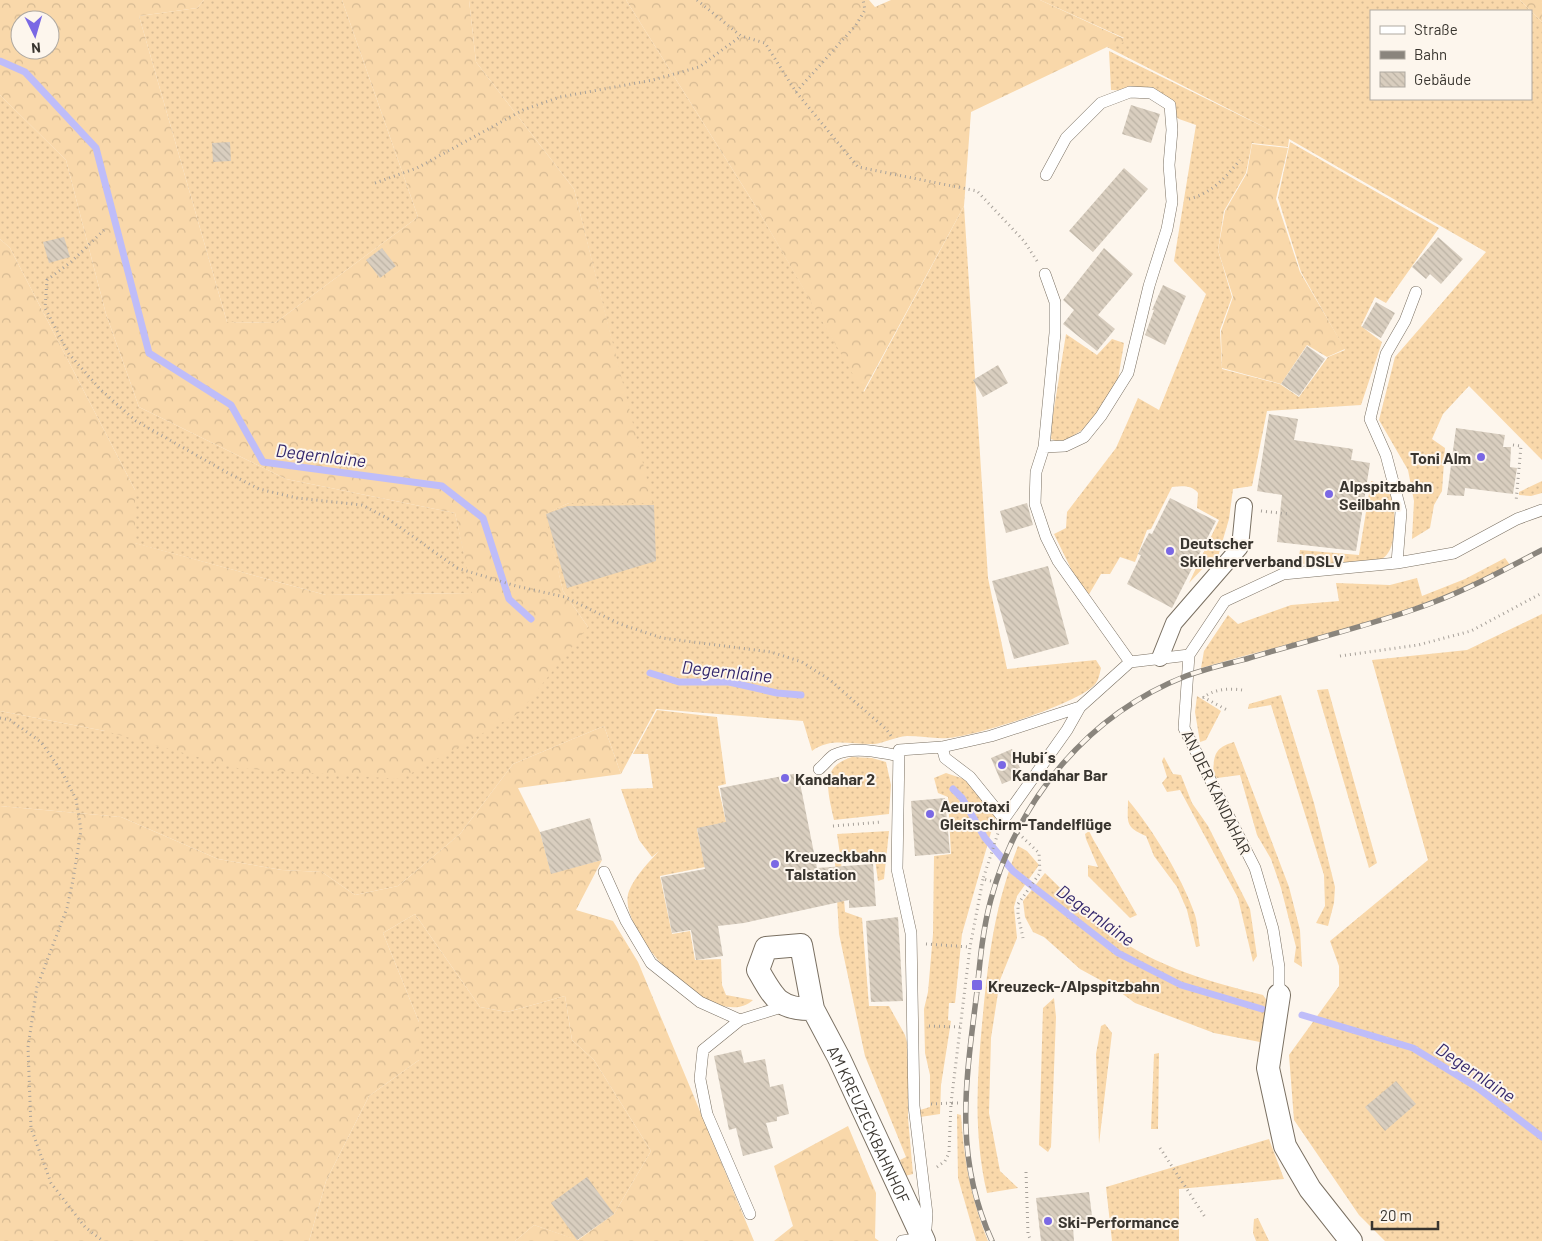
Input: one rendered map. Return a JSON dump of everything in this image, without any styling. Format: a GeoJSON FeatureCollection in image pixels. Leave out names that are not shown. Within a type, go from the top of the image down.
{"type":"FeatureCollection","features":[{"type":"Feature","properties":{"kind":"street"},"geometry":{"type":"LineString","coordinates":[[1160,658],[1174,623],[1240,547],[1243,508]]}},
{"type":"Feature","properties":{"kind":"street","name":"AM KREUZECKBAHNHOF"},"geometry":{"type":"LineString","coordinates":[[785,1006],[769,990],[758,970],[766,948],[802,945],[812,1009],[839,1058],[916,1240]]}},
{"type":"Feature","properties":{"kind":"street","name":"AN DER KANDAHAR"},"geometry":{"type":"LineString","coordinates":[[1279,995],[1268,1068],[1285,1146],[1310,1189],[1351,1241]]}},
{"type":"Feature","properties":{"kind":"street"},"geometry":{"type":"LineString","coordinates":[[785,1006],[793,1010],[812,1009]]}},
{"type":"Feature","properties":{"kind":"lane"},"geometry":{"type":"LineString","coordinates":[[1044,447],[1065,446],[1084,437],[1101,416],[1128,373],[1149,286],[1167,229],[1172,202],[1169,165],[1172,130],[1170,105],[1151,93],[1130,92],[1102,103],[1066,138],[1046,175]]}},
{"type":"Feature","properties":{"kind":"lane"},"geometry":{"type":"LineString","coordinates":[[1045,274],[1056,302],[1044,447],[1036,472],[1035,504],[1046,537],[1058,561],[1130,662]]}},
{"type":"Feature","properties":{"kind":"lane"},"geometry":{"type":"LineString","coordinates":[[1397,563],[1401,512],[1386,455],[1370,419],[1386,354],[1405,321],[1416,292]]}},
{"type":"Feature","properties":{"kind":"lane","name":"AN DER KANDAHAR"},"geometry":{"type":"LineString","coordinates":[[1279,995],[1279,967],[1273,929],[1255,868],[1184,728],[1185,689],[1189,655],[1225,601],[1283,574],[1397,563],[1454,553],[1514,520],[1542,510]]}},
{"type":"Feature","properties":{"kind":"lane"},"geometry":{"type":"LineString","coordinates":[[942,747],[945,758],[970,777],[1004,819],[1067,730],[1080,707],[1130,662],[1189,655]]}},
{"type":"Feature","properties":{"kind":"lane"},"geometry":{"type":"LineString","coordinates":[[819,769],[834,755],[850,751],[899,753],[942,747],[991,736],[1080,707]]}},
{"type":"Feature","properties":{"kind":"lane"},"geometry":{"type":"LineString","coordinates":[[899,753],[897,869],[911,943],[914,1106],[927,1214],[926,1228],[916,1240]]}},
{"type":"Feature","properties":{"kind":"lane"},"geometry":{"type":"LineString","coordinates":[[604,872],[626,921],[651,963],[700,1002],[740,1020]]}},
{"type":"Feature","properties":{"kind":"lane"},"geometry":{"type":"LineString","coordinates":[[750,1214],[707,1114],[700,1079],[703,1050],[740,1020],[785,1006]]}},
{"type":"Feature","properties":{"kind":"path"},"geometry":{"type":"LineString","coordinates":[[697,0],[741,36],[765,43],[796,92],[858,167],[977,190],[1024,241],[1045,274]]}},
{"type":"Feature","properties":{"kind":"path"},"geometry":{"type":"LineString","coordinates":[[796,92],[856,25],[865,10],[863,0]]}},
{"type":"Feature","properties":{"kind":"path"},"geometry":{"type":"LineString","coordinates":[[375,183],[417,168],[523,110],[560,97],[653,80],[699,67],[741,36]]}},
{"type":"Feature","properties":{"kind":"path"},"geometry":{"type":"LineString","coordinates":[[1172,202],[1201,196],[1220,184],[1240,160]]}},
{"type":"Feature","properties":{"kind":"path"},"geometry":{"type":"LineString","coordinates":[[104,230],[71,262],[47,280],[45,308],[69,354],[101,390],[136,421],[259,489],[297,498],[362,505],[387,518],[457,568],[516,586],[565,597],[620,624],[662,638],[771,652],[802,662],[830,680],[886,729],[899,753]]}},
{"type":"Feature","properties":{"kind":"path"},"geometry":{"type":"LineString","coordinates":[[1513,445],[1521,446],[1514,520]]}},
{"type":"Feature","properties":{"kind":"path"},"geometry":{"type":"LineString","coordinates":[[1243,508],[1290,514]]}},
{"type":"Feature","properties":{"kind":"path"},"geometry":{"type":"LineString","coordinates":[[1340,656],[1418,645],[1471,631],[1542,593]]}},
{"type":"Feature","properties":{"kind":"path"},"geometry":{"type":"LineString","coordinates":[[1203,698],[1211,693],[1231,688],[1242,690]]}},
{"type":"Feature","properties":{"kind":"path"},"geometry":{"type":"LineString","coordinates":[[1185,689],[1227,710]]}},
{"type":"Feature","properties":{"kind":"path"},"geometry":{"type":"LineString","coordinates":[[0,718],[10,720],[41,742],[62,772],[76,799],[81,830],[73,880],[67,908],[37,986],[28,1047],[31,1128],[51,1183],[85,1227],[103,1241]]}},
{"type":"Feature","properties":{"kind":"path"},"geometry":{"type":"LineString","coordinates":[[1004,819],[1040,853],[1040,873],[1018,904],[1022,938]]}},
{"type":"Feature","properties":{"kind":"path"},"geometry":{"type":"LineString","coordinates":[[833,826],[898,821]]}},
{"type":"Feature","properties":{"kind":"path"},"geometry":{"type":"LineString","coordinates":[[923,1178],[946,1161],[949,1153],[951,1103],[970,947],[982,879],[996,836]]}},
{"type":"Feature","properties":{"kind":"path"},"geometry":{"type":"LineString","coordinates":[[982,879],[991,881]]}},
{"type":"Feature","properties":{"kind":"path"},"geometry":{"type":"LineString","coordinates":[[911,943],[970,947]]}},
{"type":"Feature","properties":{"kind":"path"},"geometry":{"type":"LineString","coordinates":[[914,1025],[960,1027]]}},
{"type":"Feature","properties":{"kind":"path"},"geometry":{"type":"LineString","coordinates":[[940,1103],[962,1104]]}},
{"type":"Feature","properties":{"kind":"path"},"geometry":{"type":"LineString","coordinates":[[1160,1148],[1205,1216]]}},
{"type":"Feature","properties":{"kind":"path"},"geometry":{"type":"LineString","coordinates":[[1026,1172],[1028,1234],[1030,1241]]}},
{"type":"Feature","properties":{"kind":"green space"},"geometry":{"type":"Polygon","coordinates":[[[0,0],[204,0],[197,8],[139,16],[227,322],[275,323],[418,217],[342,0],[469,0],[476,62],[574,189],[653,503],[569,503],[545,514],[563,591],[588,627],[519,713],[401,779],[237,768],[105,731],[0,711],[0,239],[10,248],[135,490],[135,543],[326,595],[472,593],[455,513],[286,479],[139,407],[106,314],[66,160],[0,95],[0,0]]]}},
{"type":"Feature","properties":{"kind":"green space"},"geometry":{"type":"Polygon","coordinates":[[[204,0],[342,0],[418,217],[275,323],[227,322],[139,16],[197,8],[204,0]]]}},
{"type":"Feature","properties":{"kind":"green space"},"geometry":{"type":"Polygon","coordinates":[[[469,0],[626,0],[758,210],[864,392],[964,206],[988,578],[1007,669],[1096,660],[1101,668],[1096,683],[1087,691],[1050,709],[1003,725],[962,736],[938,738],[907,736],[874,744],[834,743],[826,744],[812,751],[803,721],[656,709],[621,774],[604,726],[513,764],[460,834],[398,886],[355,895],[322,872],[282,870],[218,859],[121,817],[0,806],[0,711],[105,731],[588,627],[563,591],[544,514],[569,503],[652,503],[574,189],[476,62],[469,0]]]}},
{"type":"Feature","properties":{"kind":"green space"},"geometry":{"type":"Polygon","coordinates":[[[626,0],[869,0],[875,7],[891,0],[1040,0],[1129,41],[1107,47],[971,112],[964,206],[863,392],[758,210],[626,0]]]}},
{"type":"Feature","properties":{"kind":"green space"},"geometry":{"type":"Polygon","coordinates":[[[1040,0],[1520,0],[1530,10],[1370,10],[1370,100],[1532,100],[1532,12],[1542,22],[1542,460],[1469,386],[1443,414],[1432,439],[1445,448],[1442,491],[1434,505],[1430,528],[1412,539],[1414,501],[1408,470],[1379,420],[1395,357],[1486,252],[1289,139],[1288,147],[1252,143],[1246,173],[1224,211],[1218,250],[1232,297],[1220,330],[1222,369],[1280,384],[1299,397],[1328,357],[1345,350],[1301,272],[1278,198],[1290,142],[1439,228],[1386,303],[1375,297],[1361,326],[1382,342],[1361,405],[1267,411],[1252,486],[1233,489],[1229,519],[1217,560],[1205,566],[1189,583],[1219,520],[1197,508],[1198,493],[1196,490],[1179,486],[1172,487],[1151,529],[1147,530],[1135,562],[1120,557],[1110,574],[1101,574],[1088,596],[1077,581],[1054,534],[1066,528],[1067,512],[1116,448],[1138,398],[1159,410],[1206,294],[1174,261],[1196,125],[1179,119],[1141,91],[1111,90],[1109,51],[1270,130],[1107,47],[1124,38],[1040,0]]]}},
{"type":"Feature","properties":{"kind":"green space"},"geometry":{"type":"Polygon","coordinates":[[[1520,0],[1542,0],[1542,22],[1532,10],[1520,0]]]}},
{"type":"Feature","properties":{"kind":"green space"},"geometry":{"type":"Polygon","coordinates":[[[0,95],[66,160],[106,314],[139,407],[286,479],[455,513],[473,593],[326,595],[134,543],[135,490],[10,248],[0,239],[0,95]]]}},
{"type":"Feature","properties":{"kind":"green space"},"geometry":{"type":"Polygon","coordinates":[[[1252,144],[1288,148],[1276,199],[1300,272],[1345,349],[1327,357],[1307,345],[1281,384],[1222,368],[1221,331],[1233,297],[1218,250],[1225,211],[1247,173],[1252,144]]]}},
{"type":"Feature","properties":{"kind":"green space"},"geometry":{"type":"Polygon","coordinates":[[[1066,334],[1097,355],[1112,339],[1124,343],[1117,386],[1089,426],[1061,443],[1051,439],[1052,421],[1066,334]]]}},
{"type":"Feature","properties":{"kind":"green space"},"geometry":{"type":"Polygon","coordinates":[[[1371,481],[1387,486],[1393,501],[1393,536],[1387,555],[1379,560],[1362,564],[1298,564],[1300,550],[1359,555],[1371,481]]]}},
{"type":"Feature","properties":{"kind":"green space"},"geometry":{"type":"Polygon","coordinates":[[[1542,481],[1542,493],[1531,496],[1519,495],[1519,492],[1542,481]]]}},
{"type":"Feature","properties":{"kind":"green space"},"geometry":{"type":"Polygon","coordinates":[[[1505,558],[1510,565],[1436,599],[1358,625],[1201,668],[1204,651],[1228,615],[1238,624],[1291,605],[1339,601],[1336,583],[1390,585],[1417,578],[1422,596],[1465,579],[1505,558]]]}},
{"type":"Feature","properties":{"kind":"green space"},"geometry":{"type":"Polygon","coordinates":[[[1542,614],[1542,1241],[1385,1241],[1359,1215],[1294,1120],[1289,1055],[1339,986],[1339,966],[1330,941],[1428,860],[1372,660],[1467,650],[1542,614]]]}},
{"type":"Feature","properties":{"kind":"green space"},"geometry":{"type":"Polygon","coordinates":[[[1328,689],[1377,863],[1369,868],[1317,690],[1328,689]]]}},
{"type":"Feature","properties":{"kind":"green space"},"geometry":{"type":"Polygon","coordinates":[[[1281,695],[1314,803],[1335,887],[1334,903],[1328,926],[1316,923],[1325,906],[1324,875],[1271,705],[1248,709],[1249,704],[1281,695]]]}},
{"type":"Feature","properties":{"kind":"green space"},"geometry":{"type":"Polygon","coordinates":[[[1197,696],[1221,711],[1206,740],[1200,742],[1195,712],[1197,696]]]}},
{"type":"Feature","properties":{"kind":"green space"},"geometry":{"type":"Polygon","coordinates":[[[657,710],[717,717],[726,784],[718,786],[726,822],[697,829],[705,867],[660,876],[672,934],[690,931],[695,960],[721,959],[722,985],[726,995],[753,1000],[736,1007],[715,1004],[693,992],[671,974],[652,952],[637,930],[628,908],[629,891],[632,885],[659,851],[652,857],[639,840],[621,789],[653,788],[648,754],[633,754],[657,710]]]}},
{"type":"Feature","properties":{"kind":"green space"},"geometry":{"type":"Polygon","coordinates":[[[604,726],[621,774],[518,788],[540,832],[551,873],[602,860],[576,910],[613,921],[638,962],[754,1241],[515,1241],[534,1225],[578,1240],[614,1214],[651,1151],[594,1060],[572,1040],[565,996],[507,1012],[480,1007],[415,914],[383,933],[419,1022],[419,1060],[369,1096],[326,1181],[309,1241],[0,1241],[0,806],[121,817],[218,859],[282,870],[322,872],[355,895],[398,886],[460,834],[513,764],[604,726]]]}},
{"type":"Feature","properties":{"kind":"green space"},"geometry":{"type":"Polygon","coordinates":[[[1234,742],[1289,887],[1300,930],[1302,967],[1294,962],[1296,947],[1281,888],[1271,859],[1257,835],[1240,775],[1217,778],[1213,775],[1216,753],[1222,747],[1234,742]]]}},
{"type":"Feature","properties":{"kind":"green space"},"geometry":{"type":"Polygon","coordinates":[[[852,757],[872,758],[886,762],[891,785],[889,814],[834,820],[828,790],[830,774],[834,767],[852,757]]]}},
{"type":"Feature","properties":{"kind":"green space"},"geometry":{"type":"Polygon","coordinates":[[[1164,757],[1173,774],[1181,775],[1192,803],[1208,826],[1250,909],[1257,956],[1253,962],[1238,898],[1180,790],[1167,792],[1162,783],[1167,777],[1162,761],[1164,757]]]}},
{"type":"Feature","properties":{"kind":"green space"},"geometry":{"type":"Polygon","coordinates":[[[946,773],[967,780],[996,815],[962,934],[955,1003],[949,1003],[948,1020],[951,1021],[941,1085],[940,1114],[920,1117],[920,1110],[930,1107],[930,1075],[925,1053],[924,1009],[928,992],[933,934],[934,856],[951,854],[948,797],[938,793],[934,778],[946,773]]]}},
{"type":"Feature","properties":{"kind":"green space"},"geometry":{"type":"Polygon","coordinates":[[[1128,800],[1157,839],[1183,886],[1195,915],[1200,946],[1196,947],[1187,910],[1177,887],[1154,856],[1146,836],[1134,830],[1129,823],[1128,800]]]}},
{"type":"Feature","properties":{"kind":"green space"},"geometry":{"type":"Polygon","coordinates":[[[889,831],[884,879],[878,881],[875,859],[841,861],[837,834],[889,831]]]}},
{"type":"Feature","properties":{"kind":"green space"},"geometry":{"type":"Polygon","coordinates":[[[1089,831],[1137,915],[1130,918],[1088,876],[1088,865],[1098,867],[1086,839],[1085,834],[1089,831]]]}},
{"type":"Feature","properties":{"kind":"green space"},"geometry":{"type":"Polygon","coordinates":[[[1018,846],[1027,851],[1039,865],[1017,896],[1014,907],[1017,938],[1000,980],[991,1038],[989,1113],[1000,1171],[1018,1188],[987,1193],[978,1126],[981,1037],[994,929],[1004,888],[1018,846]]]}},
{"type":"Feature","properties":{"kind":"green space"},"geometry":{"type":"Polygon","coordinates":[[[841,861],[845,912],[862,918],[869,1006],[889,1006],[905,1035],[908,1046],[908,1118],[913,1174],[905,1176],[900,1160],[906,1157],[865,1056],[839,934],[835,862],[841,861]]]}},
{"type":"Feature","properties":{"kind":"green space"},"geometry":{"type":"Polygon","coordinates":[[[1045,873],[1091,918],[1135,950],[1198,977],[1263,995],[1268,1002],[1265,1043],[1214,1033],[1135,1003],[1113,987],[1080,969],[1044,937],[1033,932],[1025,917],[1023,901],[1045,873]]]}},
{"type":"Feature","properties":{"kind":"green space"},"geometry":{"type":"Polygon","coordinates":[[[415,914],[480,1007],[507,1012],[565,996],[572,1040],[594,1060],[651,1151],[614,1214],[577,1240],[534,1225],[515,1241],[309,1241],[326,1181],[369,1096],[419,1060],[419,1022],[383,933],[415,914]]]}},
{"type":"Feature","properties":{"kind":"green space"},"geometry":{"type":"Polygon","coordinates":[[[1054,998],[1056,1017],[1051,1147],[1048,1152],[1039,1145],[1043,1008],[1054,998]]]}},
{"type":"Feature","properties":{"kind":"green space"},"geometry":{"type":"Polygon","coordinates":[[[1105,1024],[1112,1033],[1099,1144],[1096,1054],[1101,1026],[1105,1024]]]}},
{"type":"Feature","properties":{"kind":"green space"},"geometry":{"type":"Polygon","coordinates":[[[1159,1053],[1158,1129],[1151,1129],[1154,1054],[1159,1053]]]}},
{"type":"Feature","properties":{"kind":"green space"},"geometry":{"type":"Polygon","coordinates":[[[957,1114],[961,1115],[966,1164],[973,1194],[988,1241],[976,1241],[958,1178],[957,1114]]]}},
{"type":"Feature","properties":{"kind":"green space"},"geometry":{"type":"Polygon","coordinates":[[[848,1126],[876,1193],[875,1238],[879,1241],[774,1241],[793,1226],[774,1166],[848,1126]]]}},
{"type":"Feature","properties":{"kind":"green space"},"geometry":{"type":"Polygon","coordinates":[[[1269,1139],[1284,1179],[1179,1189],[1179,1241],[1112,1241],[1106,1187],[1269,1139]]]}},
{"type":"Feature","properties":{"kind":"green space"},"geometry":{"type":"Polygon","coordinates":[[[1258,1218],[1269,1241],[1256,1241],[1253,1233],[1254,1219],[1258,1218]]]}},
{"type":"Feature","properties":{"kind":"building"},"geometry":{"type":"Polygon","coordinates":[[[1131,105],[1160,114],[1151,143],[1122,134],[1131,105]]]}},
{"type":"Feature","properties":{"kind":"building"},"geometry":{"type":"Polygon","coordinates":[[[230,142],[231,161],[213,162],[212,143],[230,142]]]}},
{"type":"Feature","properties":{"kind":"building"},"geometry":{"type":"Polygon","coordinates":[[[1124,168],[1148,189],[1093,252],[1069,231],[1124,168]]]}},
{"type":"Feature","properties":{"kind":"building"},"geometry":{"type":"Polygon","coordinates":[[[64,237],[70,257],[49,263],[43,242],[64,237]]]}},
{"type":"Feature","properties":{"kind":"building"},"geometry":{"type":"Polygon","coordinates":[[[1438,237],[1463,259],[1441,284],[1430,274],[1426,279],[1412,267],[1438,237]]]}},
{"type":"Feature","properties":{"kind":"building"},"geometry":{"type":"Polygon","coordinates":[[[382,248],[396,266],[380,278],[366,260],[382,248]]]}},
{"type":"Feature","properties":{"kind":"building"},"geometry":{"type":"Polygon","coordinates":[[[1104,248],[1133,274],[1098,315],[1115,329],[1097,351],[1063,324],[1074,310],[1063,300],[1104,248]]]}},
{"type":"Feature","properties":{"kind":"building"},"geometry":{"type":"Polygon","coordinates":[[[1163,285],[1186,296],[1165,345],[1145,335],[1154,310],[1152,310],[1163,285]]]}},
{"type":"Feature","properties":{"kind":"building"},"geometry":{"type":"Polygon","coordinates":[[[1376,302],[1395,313],[1381,338],[1362,327],[1376,302]]]}},
{"type":"Feature","properties":{"kind":"building"},"geometry":{"type":"Polygon","coordinates":[[[1307,346],[1325,359],[1299,396],[1281,384],[1307,346]]]}},
{"type":"Feature","properties":{"kind":"building"},"geometry":{"type":"Polygon","coordinates":[[[998,365],[1008,383],[983,397],[973,380],[998,365]]]}},
{"type":"Feature","properties":{"kind":"building","name":"Alpspitzbahn Seilbahn"},"geometry":{"type":"Polygon","coordinates":[[[1269,414],[1298,419],[1294,440],[1353,449],[1351,460],[1370,463],[1356,551],[1277,542],[1282,495],[1257,491],[1269,414]]]}},
{"type":"Feature","properties":{"kind":"building","name":"Toni Alm"},"geometry":{"type":"Polygon","coordinates":[[[1456,428],[1505,435],[1503,447],[1511,447],[1510,467],[1517,468],[1513,494],[1465,488],[1464,496],[1447,495],[1456,428]]]}},
{"type":"Feature","properties":{"kind":"building","name":"Deutscher Skilehrerverband DSLV"},"geometry":{"type":"Polygon","coordinates":[[[1170,498],[1216,521],[1172,608],[1127,584],[1141,555],[1138,554],[1149,533],[1152,534],[1170,498]]]}},
{"type":"Feature","properties":{"kind":"building"},"geometry":{"type":"Polygon","coordinates":[[[1027,503],[1033,525],[1006,533],[1000,511],[1027,503]]]}},
{"type":"Feature","properties":{"kind":"building"},"geometry":{"type":"Polygon","coordinates":[[[654,505],[656,561],[567,588],[546,514],[568,506],[654,505]]]}},
{"type":"Feature","properties":{"kind":"building"},"geometry":{"type":"Polygon","coordinates":[[[1048,566],[1069,644],[1014,659],[992,581],[1048,566]]]}},
{"type":"Feature","properties":{"kind":"building","name":"Hubi´s Kandahar Bar"},"geometry":{"type":"Polygon","coordinates":[[[1012,749],[1023,775],[1002,784],[991,758],[1012,749]]]}},
{"type":"Feature","properties":{"kind":"building"},"geometry":{"type":"Polygon","coordinates":[[[798,773],[817,868],[873,864],[876,906],[849,908],[849,900],[744,923],[718,926],[723,956],[696,960],[691,930],[672,933],[661,877],[705,869],[697,828],[726,822],[720,788],[798,773]]]}},
{"type":"Feature","properties":{"kind":"building"},"geometry":{"type":"Polygon","coordinates":[[[945,798],[950,853],[915,856],[911,801],[945,798]]]}},
{"type":"Feature","properties":{"kind":"building"},"geometry":{"type":"Polygon","coordinates":[[[590,818],[602,860],[551,874],[540,832],[590,818]]]}},
{"type":"Feature","properties":{"kind":"building"},"geometry":{"type":"Polygon","coordinates":[[[898,917],[903,1001],[871,1002],[866,921],[898,917]]]}},
{"type":"Feature","properties":{"kind":"building"},"geometry":{"type":"Polygon","coordinates":[[[741,1050],[744,1063],[765,1059],[770,1087],[783,1084],[789,1114],[777,1117],[777,1121],[766,1123],[773,1148],[743,1156],[736,1128],[729,1130],[714,1056],[741,1050]]]}},
{"type":"Feature","properties":{"kind":"building"},"geometry":{"type":"Polygon","coordinates":[[[1396,1081],[1416,1104],[1385,1131],[1365,1107],[1396,1081]]]}},
{"type":"Feature","properties":{"kind":"building"},"geometry":{"type":"Polygon","coordinates":[[[587,1177],[614,1214],[577,1240],[551,1203],[587,1177]]]}},
{"type":"Feature","properties":{"kind":"building"},"geometry":{"type":"Polygon","coordinates":[[[1089,1192],[1093,1224],[1073,1227],[1074,1241],[1041,1241],[1036,1198],[1089,1192]]]}},
{"type":"Feature","properties":{"kind":"waterway","name":"Degernlaine"},"geometry":{"type":"LineString","coordinates":[[0,61],[25,72],[96,148],[149,353],[231,405],[263,462],[442,486],[483,518],[509,599],[531,619]]}},
{"type":"Feature","properties":{"kind":"waterway","name":"Degernlaine"},"geometry":{"type":"LineString","coordinates":[[650,673],[679,682],[729,682],[777,693],[801,695]]}},
{"type":"Feature","properties":{"kind":"waterway","name":"Degernlaine"},"geometry":{"type":"LineString","coordinates":[[953,789],[962,798],[985,838],[1013,871],[1118,953],[1181,985],[1262,1009]]}},
{"type":"Feature","properties":{"kind":"waterway","name":"Degernlaine"},"geometry":{"type":"LineString","coordinates":[[1302,1015],[1413,1048],[1478,1088],[1542,1137]]}},
{"type":"Feature","properties":{"kind":"railway"},"geometry":{"type":"LineString","coordinates":[[992,1241],[980,1209],[967,1148],[966,1118],[969,1056],[982,944],[991,899],[1003,862],[1019,827],[1039,795],[1062,764],[1089,737],[1118,713],[1151,692],[1186,676],[1352,629],[1432,603],[1464,590],[1542,550]]}},
{"type":"Feature","properties":{"kind":"place","name":"Toni Alm"},"geometry":{"type":"Point","coordinates":[1481,457]}},
{"type":"Feature","properties":{"kind":"place","name":"Alpspitzbahn Seilbahn"},"geometry":{"type":"Point","coordinates":[1329,494]}},
{"type":"Feature","properties":{"kind":"place","name":"Deutscher Skilehrerverband DSLV"},"geometry":{"type":"Point","coordinates":[1170,551]}},
{"type":"Feature","properties":{"kind":"place","name":"Hubi´s Kandahar Bar"},"geometry":{"type":"Point","coordinates":[1002,765]}},
{"type":"Feature","properties":{"kind":"place","name":"Kandahar 2"},"geometry":{"type":"Point","coordinates":[785,778]}},
{"type":"Feature","properties":{"kind":"place","name":"Aeurotaxi Gleitschirm-Tandelflüge"},"geometry":{"type":"Point","coordinates":[930,814]}},
{"type":"Feature","properties":{"kind":"place","name":"Kreuzeckbahn Talstation"},"geometry":{"type":"Point","coordinates":[775,864]}},
{"type":"Feature","properties":{"kind":"place","name":"Kreuzeck-/Alpspitzbahn"},"geometry":{"type":"Point","coordinates":[977,985]}},
{"type":"Feature","properties":{"kind":"place","name":"Ski-Performance"},"geometry":{"type":"Point","coordinates":[1048,1221]}}]}
